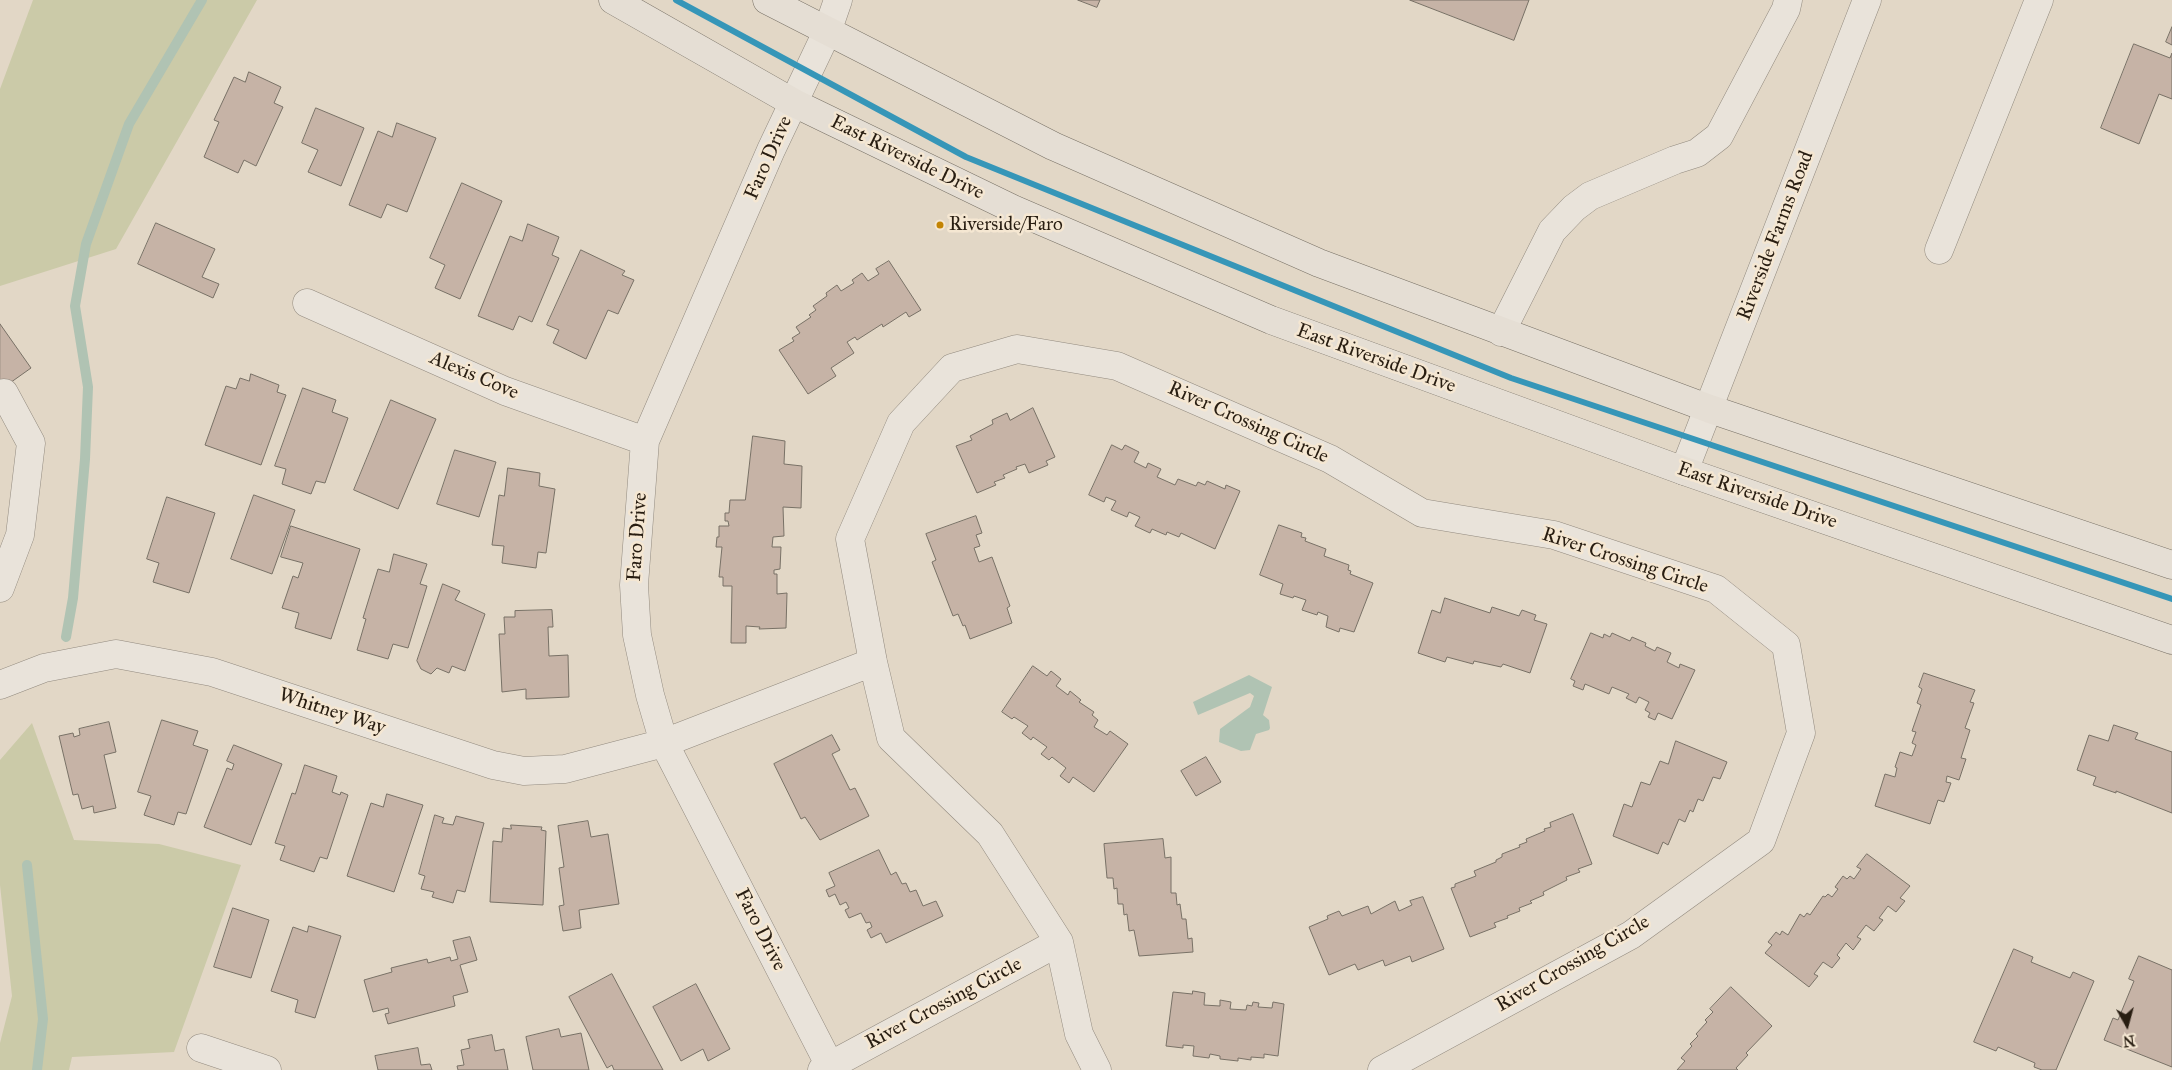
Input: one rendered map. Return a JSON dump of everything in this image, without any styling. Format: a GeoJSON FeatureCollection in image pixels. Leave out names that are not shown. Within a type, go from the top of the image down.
{"type":"FeatureCollection","features":[{"type":"Feature","properties":{"kind":"main road","name":"East Riverside Drive"},"geometry":{"type":"LineString","coordinates":[[613,0],[794,104],[1013,209],[1271,320],[1684,471],[2172,640]]}},
{"type":"Feature","properties":{"kind":"main road"},"geometry":{"type":"LineString","coordinates":[[767,0],[826,32],[1053,146],[1319,263],[1710,409],[2172,565]]}},
{"type":"Feature","properties":{"kind":"street","name":"Faro Drive"},"geometry":{"type":"LineString","coordinates":[[828,1069],[664,743],[650,695],[638,635],[634,584],[645,441],[771,150],[826,32],[838,0]]}},
{"type":"Feature","properties":{"kind":"street"},"geometry":{"type":"LineString","coordinates":[[1501,332],[1552,231],[1574,208],[1590,196],[1675,160],[1697,153],[1719,136],[1786,9],[1788,0]]}},
{"type":"Feature","properties":{"kind":"street","name":"Riverside Farms Road"},"geometry":{"type":"LineString","coordinates":[[1684,471],[1710,409],[1867,0]]}},
{"type":"Feature","properties":{"kind":"street"},"geometry":{"type":"LineString","coordinates":[[1939,250],[2039,0]]}},
{"type":"Feature","properties":{"kind":"street","name":"Alexis Cove"},"geometry":{"type":"LineString","coordinates":[[307,303],[505,391],[645,441]]}},
{"type":"Feature","properties":{"kind":"street","name":"River Crossing Circle"},"geometry":{"type":"LineString","coordinates":[[1097,1070],[1079,1034],[1059,942],[990,834],[891,738],[873,662],[850,539],[901,423],[952,368],[1017,349],[1117,366],[1330,459],[1422,513],[1554,535],[1716,589],[1786,644],[1801,733],[1761,841],[1631,935],[1382,1070]]}},
{"type":"Feature","properties":{"kind":"street"},"geometry":{"type":"LineString","coordinates":[[0,588],[20,535],[31,443],[4,392]]}},
{"type":"Feature","properties":{"kind":"street","name":"Whitney Way"},"geometry":{"type":"LineString","coordinates":[[0,685],[44,668],[116,654],[212,672],[493,765],[524,771],[565,768],[664,743]]}},
{"type":"Feature","properties":{"kind":"street"},"geometry":{"type":"LineString","coordinates":[[664,743],[873,662]]}},
{"type":"Feature","properties":{"kind":"street","name":"River Crossing Circle"},"geometry":{"type":"LineString","coordinates":[[828,1069],[1059,942]]}},
{"type":"Feature","properties":{"kind":"street"},"geometry":{"type":"LineString","coordinates":[[201,1048],[250,1067]]}},
{"type":"Feature","properties":{"kind":"shaded area"},"geometry":{"type":"Polygon","coordinates":[[[33,0],[257,0],[116,249],[0,286],[0,89],[33,0]]]}},
{"type":"Feature","properties":{"kind":"shaded area"},"geometry":{"type":"Polygon","coordinates":[[[1249,675],[1272,687],[1263,715],[1269,720],[1270,728],[1256,734],[1250,750],[1241,751],[1219,742],[1220,729],[1250,707],[1254,696],[1250,693],[1198,715],[1193,702],[1249,675]]]}},
{"type":"Feature","properties":{"kind":"shaded area"},"geometry":{"type":"Polygon","coordinates":[[[32,723],[74,840],[159,844],[241,865],[174,1052],[72,1057],[69,1070],[0,1070],[0,1043],[12,996],[0,885],[0,760],[32,723]]]}},
{"type":"Feature","properties":{"kind":"building"},"geometry":{"type":"Polygon","coordinates":[[[1078,0],[1100,0],[1097,7],[1078,0]]]}},
{"type":"Feature","properties":{"kind":"building"},"geometry":{"type":"Polygon","coordinates":[[[1410,0],[1529,0],[1514,40],[1410,0]]]}},
{"type":"Feature","properties":{"kind":"building"},"geometry":{"type":"Polygon","coordinates":[[[2172,27],[2172,45],[2166,42],[2172,27]]]}},
{"type":"Feature","properties":{"kind":"building"},"geometry":{"type":"Polygon","coordinates":[[[2134,44],[2170,58],[2172,53],[2172,99],[2159,94],[2139,144],[2101,128],[2134,44]]]}},
{"type":"Feature","properties":{"kind":"building"},"geometry":{"type":"Polygon","coordinates":[[[249,72],[281,87],[274,103],[283,107],[256,166],[244,160],[238,173],[204,157],[219,122],[214,120],[234,77],[245,82],[249,72]]]}},
{"type":"Feature","properties":{"kind":"building"},"geometry":{"type":"Polygon","coordinates":[[[316,108],[364,128],[341,186],[308,172],[318,150],[302,143],[316,108]]]}},
{"type":"Feature","properties":{"kind":"building"},"geometry":{"type":"Polygon","coordinates":[[[397,123],[436,138],[407,212],[387,204],[381,218],[349,205],[378,131],[392,137],[397,123]]]}},
{"type":"Feature","properties":{"kind":"building"},"geometry":{"type":"Polygon","coordinates":[[[462,183],[502,201],[460,299],[435,288],[445,265],[430,258],[462,183]]]}},
{"type":"Feature","properties":{"kind":"building"},"geometry":{"type":"Polygon","coordinates":[[[156,223],[215,249],[202,277],[219,284],[213,298],[138,264],[156,223]]]}},
{"type":"Feature","properties":{"kind":"building"},"geometry":{"type":"Polygon","coordinates":[[[528,224],[559,237],[552,255],[559,258],[532,322],[519,316],[513,330],[478,316],[510,236],[522,241],[528,224]]]}},
{"type":"Feature","properties":{"kind":"building"},"geometry":{"type":"Polygon","coordinates":[[[581,250],[625,271],[622,275],[634,280],[618,314],[608,310],[586,359],[553,343],[559,330],[547,325],[581,250]]]}},
{"type":"Feature","properties":{"kind":"building"},"geometry":{"type":"Polygon","coordinates":[[[889,261],[921,310],[909,317],[906,312],[883,327],[882,324],[857,340],[855,337],[847,342],[854,353],[831,368],[836,376],[808,394],[779,350],[794,341],[792,338],[800,333],[796,327],[811,317],[809,315],[816,310],[813,306],[827,296],[826,293],[837,285],[841,291],[854,283],[852,280],[862,273],[868,281],[879,274],[876,269],[889,261]]]}},
{"type":"Feature","properties":{"kind":"building"},"geometry":{"type":"Polygon","coordinates":[[[0,324],[31,368],[0,390],[0,324]]]}},
{"type":"Feature","properties":{"kind":"building"},"geometry":{"type":"Polygon","coordinates":[[[251,374],[279,385],[277,392],[286,395],[261,465],[205,445],[226,386],[236,389],[240,378],[249,381],[251,374]]]}},
{"type":"Feature","properties":{"kind":"building"},"geometry":{"type":"Polygon","coordinates":[[[303,388],[336,400],[332,412],[348,418],[325,483],[316,481],[311,494],[282,484],[286,469],[275,466],[303,388]]]}},
{"type":"Feature","properties":{"kind":"building"},"geometry":{"type":"Polygon","coordinates":[[[391,400],[436,419],[398,509],[354,490],[391,400]]]}},
{"type":"Feature","properties":{"kind":"building"},"geometry":{"type":"Polygon","coordinates":[[[1033,408],[1055,457],[1046,461],[1048,465],[1029,473],[1025,464],[1016,467],[1017,469],[1003,475],[1005,478],[994,482],[996,485],[977,493],[956,446],[972,440],[970,436],[993,424],[992,420],[1007,413],[1010,420],[1033,408]]]}},
{"type":"Feature","properties":{"kind":"building"},"geometry":{"type":"Polygon","coordinates":[[[753,436],[785,441],[784,464],[802,466],[801,508],[783,507],[784,536],[773,537],[772,547],[781,547],[780,569],[774,570],[774,574],[777,574],[777,594],[787,593],[786,628],[759,629],[760,627],[746,626],[746,643],[731,643],[732,586],[723,586],[723,577],[719,577],[722,547],[716,547],[717,537],[719,537],[719,526],[729,526],[728,521],[725,521],[725,513],[729,513],[730,500],[745,500],[753,436]]]}},
{"type":"Feature","properties":{"kind":"building"},"geometry":{"type":"Polygon","coordinates":[[[1112,445],[1122,450],[1125,445],[1139,452],[1134,462],[1146,468],[1148,463],[1161,469],[1157,477],[1175,485],[1178,479],[1196,486],[1198,482],[1205,485],[1207,481],[1225,489],[1226,485],[1240,491],[1215,549],[1181,533],[1179,537],[1167,532],[1166,535],[1152,529],[1150,533],[1135,526],[1140,517],[1129,512],[1127,517],[1111,510],[1116,501],[1106,497],[1104,502],[1089,495],[1112,445]]]}},
{"type":"Feature","properties":{"kind":"building"},"geometry":{"type":"Polygon","coordinates":[[[455,450],[496,462],[479,517],[437,504],[455,450]]]}},
{"type":"Feature","properties":{"kind":"building"},"geometry":{"type":"Polygon","coordinates":[[[508,468],[540,473],[539,486],[555,489],[546,553],[538,552],[536,568],[502,563],[504,546],[492,545],[499,495],[504,496],[508,468]]]}},
{"type":"Feature","properties":{"kind":"building"},"geometry":{"type":"Polygon","coordinates":[[[254,495],[295,510],[272,574],[231,559],[254,495]]]}},
{"type":"Feature","properties":{"kind":"building"},"geometry":{"type":"Polygon","coordinates":[[[167,497],[215,513],[189,593],[153,582],[159,563],[147,559],[167,497]]]}},
{"type":"Feature","properties":{"kind":"building"},"geometry":{"type":"Polygon","coordinates":[[[976,516],[982,533],[976,535],[980,546],[974,548],[979,562],[992,557],[1010,606],[1007,608],[1012,623],[970,639],[965,625],[963,626],[958,614],[953,616],[932,562],[936,560],[926,534],[976,516]]]}},
{"type":"Feature","properties":{"kind":"building"},"geometry":{"type":"Polygon","coordinates":[[[1279,525],[1302,533],[1301,537],[1306,538],[1305,541],[1326,549],[1324,556],[1349,565],[1348,570],[1351,571],[1350,574],[1373,583],[1354,632],[1340,628],[1339,632],[1326,627],[1328,616],[1318,612],[1317,615],[1302,610],[1306,600],[1280,594],[1283,584],[1260,575],[1279,525]]]}},
{"type":"Feature","properties":{"kind":"building"},"geometry":{"type":"Polygon","coordinates":[[[291,526],[360,549],[331,639],[295,628],[299,613],[282,608],[293,576],[298,578],[303,563],[281,557],[291,526]]]}},
{"type":"Feature","properties":{"kind":"building"},"geometry":{"type":"Polygon","coordinates":[[[394,554],[427,564],[420,584],[427,586],[408,648],[393,644],[388,659],[357,650],[366,619],[363,618],[378,569],[389,572],[394,554]]]}},
{"type":"Feature","properties":{"kind":"building"},"geometry":{"type":"Polygon","coordinates":[[[443,584],[460,591],[455,600],[485,614],[465,671],[452,666],[449,673],[437,668],[431,674],[421,669],[417,661],[443,584]]]}},
{"type":"Feature","properties":{"kind":"building"},"geometry":{"type":"Polygon","coordinates":[[[1445,598],[1490,613],[1492,607],[1519,616],[1522,610],[1536,615],[1534,620],[1547,624],[1530,673],[1503,664],[1501,667],[1474,661],[1473,664],[1447,657],[1445,662],[1418,653],[1432,610],[1440,613],[1445,598]]]}},
{"type":"Feature","properties":{"kind":"building"},"geometry":{"type":"Polygon","coordinates":[[[552,610],[553,627],[548,627],[549,656],[568,655],[569,697],[526,699],[526,689],[502,692],[499,634],[505,634],[504,617],[515,617],[515,611],[552,610]]]}},
{"type":"Feature","properties":{"kind":"building"},"geometry":{"type":"Polygon","coordinates":[[[1591,633],[1603,638],[1604,634],[1610,637],[1612,633],[1630,641],[1632,637],[1646,643],[1645,646],[1655,651],[1657,647],[1671,653],[1667,662],[1679,668],[1680,664],[1695,670],[1672,719],[1658,713],[1655,720],[1648,717],[1650,713],[1645,710],[1649,702],[1639,697],[1636,703],[1626,698],[1629,694],[1612,687],[1609,694],[1585,684],[1583,690],[1573,686],[1575,681],[1571,679],[1591,633]]]}},
{"type":"Feature","properties":{"kind":"building"},"geometry":{"type":"Polygon","coordinates":[[[1033,666],[1047,676],[1051,671],[1061,679],[1056,686],[1068,695],[1070,691],[1081,700],[1079,702],[1094,712],[1092,715],[1098,720],[1094,727],[1107,735],[1110,731],[1128,744],[1094,792],[1073,777],[1069,783],[1060,776],[1066,768],[1052,757],[1049,760],[1041,754],[1047,747],[1033,737],[1031,740],[1022,733],[1028,726],[1002,712],[1033,666]]]}},
{"type":"Feature","properties":{"kind":"building"},"geometry":{"type":"Polygon","coordinates":[[[1924,673],[1975,690],[1970,702],[1974,703],[1965,728],[1970,730],[1961,758],[1966,759],[1959,780],[1947,776],[1946,782],[1951,783],[1944,802],[1938,800],[1930,824],[1875,806],[1885,774],[1895,777],[1897,768],[1895,767],[1900,752],[1912,756],[1916,745],[1912,743],[1916,732],[1912,731],[1921,705],[1917,703],[1922,689],[1919,687],[1924,673]]]}},
{"type":"Feature","properties":{"kind":"building"},"geometry":{"type":"Polygon","coordinates":[[[162,720],[198,731],[193,745],[208,750],[186,814],[178,812],[174,825],[144,815],[151,796],[138,792],[162,720]]]}},
{"type":"Feature","properties":{"kind":"building"},"geometry":{"type":"Polygon","coordinates":[[[109,722],[116,752],[104,755],[116,808],[94,813],[93,806],[82,809],[78,794],[73,795],[59,736],[73,733],[74,737],[80,735],[79,729],[109,722]]]}},
{"type":"Feature","properties":{"kind":"building"},"geometry":{"type":"Polygon","coordinates":[[[2114,725],[2138,733],[2135,739],[2172,752],[2172,813],[2116,791],[2116,793],[2093,785],[2096,777],[2077,770],[2089,735],[2108,741],[2114,725]]]}},
{"type":"Feature","properties":{"kind":"building"},"geometry":{"type":"Polygon","coordinates":[[[832,735],[840,750],[832,754],[850,790],[855,788],[869,816],[820,840],[805,817],[801,819],[774,764],[832,735]]]}},
{"type":"Feature","properties":{"kind":"building"},"geometry":{"type":"Polygon","coordinates":[[[1676,741],[1727,762],[1720,779],[1713,777],[1703,801],[1698,799],[1693,812],[1690,810],[1685,822],[1679,819],[1668,845],[1663,842],[1658,854],[1613,836],[1624,804],[1632,807],[1641,782],[1650,785],[1660,761],[1668,764],[1676,741]]]}},
{"type":"Feature","properties":{"kind":"building"},"geometry":{"type":"Polygon","coordinates":[[[234,745],[282,764],[251,845],[204,827],[227,768],[232,770],[234,764],[227,761],[234,745]]]}},
{"type":"Feature","properties":{"kind":"building"},"geometry":{"type":"Polygon","coordinates":[[[1206,757],[1221,782],[1196,796],[1181,771],[1206,757]]]}},
{"type":"Feature","properties":{"kind":"building"},"geometry":{"type":"Polygon","coordinates":[[[305,765],[337,776],[332,792],[340,795],[341,792],[348,795],[327,859],[320,857],[314,872],[280,860],[285,846],[275,843],[292,793],[295,794],[305,765]]]}},
{"type":"Feature","properties":{"kind":"building"},"geometry":{"type":"Polygon","coordinates":[[[387,794],[423,805],[394,892],[347,876],[371,803],[383,807],[387,794]]]}},
{"type":"Feature","properties":{"kind":"building"},"geometry":{"type":"Polygon","coordinates":[[[1573,814],[1592,864],[1578,869],[1580,872],[1566,877],[1567,880],[1543,892],[1544,895],[1530,901],[1532,903],[1519,908],[1520,911],[1494,923],[1496,927],[1470,937],[1451,888],[1455,887],[1455,884],[1476,876],[1474,871],[1496,862],[1496,860],[1502,857],[1502,854],[1527,842],[1526,839],[1545,831],[1544,829],[1551,827],[1550,823],[1573,814]]]}},
{"type":"Feature","properties":{"kind":"building"},"geometry":{"type":"Polygon","coordinates":[[[435,815],[444,818],[442,823],[453,825],[456,816],[484,823],[465,892],[457,890],[453,903],[432,897],[434,892],[421,889],[425,876],[419,874],[435,815]]]}},
{"type":"Feature","properties":{"kind":"building"},"geometry":{"type":"Polygon","coordinates":[[[588,821],[591,837],[608,834],[619,904],[579,910],[581,928],[563,931],[559,906],[564,905],[559,868],[564,867],[558,826],[588,821]]]}},
{"type":"Feature","properties":{"kind":"building"},"geometry":{"type":"Polygon","coordinates":[[[511,825],[542,827],[541,830],[546,831],[543,905],[490,902],[493,841],[502,842],[503,828],[511,829],[511,825]]]}},
{"type":"Feature","properties":{"kind":"building"},"geometry":{"type":"Polygon","coordinates":[[[1163,839],[1165,858],[1171,857],[1171,893],[1176,893],[1177,905],[1180,904],[1182,919],[1186,919],[1188,939],[1192,938],[1193,952],[1139,956],[1134,930],[1129,931],[1127,914],[1124,915],[1123,904],[1118,904],[1117,888],[1114,889],[1113,878],[1107,878],[1104,844],[1163,839]]]}},
{"type":"Feature","properties":{"kind":"building"},"geometry":{"type":"Polygon","coordinates":[[[879,850],[891,875],[896,872],[902,884],[906,883],[910,892],[916,890],[923,906],[936,901],[943,916],[886,943],[881,933],[871,938],[867,930],[872,927],[870,922],[866,923],[861,913],[849,918],[845,910],[849,908],[846,902],[840,905],[835,894],[829,897],[826,890],[835,886],[829,873],[879,850]]]}},
{"type":"Feature","properties":{"kind":"building"},"geometry":{"type":"Polygon","coordinates":[[[1867,854],[1910,886],[1900,898],[1905,901],[1896,912],[1888,906],[1879,918],[1883,920],[1874,931],[1866,925],[1857,937],[1861,939],[1853,950],[1846,943],[1837,955],[1840,958],[1832,968],[1823,962],[1814,974],[1818,976],[1809,987],[1765,953],[1772,945],[1768,942],[1776,932],[1780,935],[1782,931],[1788,935],[1800,914],[1804,917],[1807,913],[1810,915],[1823,896],[1825,897],[1828,894],[1832,897],[1838,889],[1835,887],[1843,876],[1847,879],[1850,876],[1854,879],[1861,869],[1857,867],[1867,854]]]}},
{"type":"Feature","properties":{"kind":"building"},"geometry":{"type":"Polygon","coordinates":[[[1423,897],[1444,949],[1412,962],[1410,956],[1385,966],[1383,960],[1358,970],[1355,964],[1329,975],[1309,927],[1328,919],[1327,916],[1339,911],[1342,916],[1368,906],[1371,914],[1395,901],[1399,911],[1412,905],[1410,901],[1423,897]]]}},
{"type":"Feature","properties":{"kind":"building"},"geometry":{"type":"Polygon","coordinates":[[[233,908],[269,920],[251,978],[214,967],[233,908]]]}},
{"type":"Feature","properties":{"kind":"building"},"geometry":{"type":"Polygon","coordinates":[[[309,926],[341,936],[315,1018],[295,1012],[298,1000],[271,991],[293,927],[307,932],[309,926]]]}},
{"type":"Feature","properties":{"kind":"building"},"geometry":{"type":"Polygon","coordinates":[[[470,937],[477,960],[460,965],[468,992],[453,996],[455,1006],[388,1024],[385,1014],[389,1013],[388,1008],[373,1012],[364,980],[392,972],[391,968],[427,959],[428,963],[450,957],[451,961],[458,959],[453,941],[470,937]]]}},
{"type":"Feature","properties":{"kind":"building"},"geometry":{"type":"Polygon","coordinates":[[[2014,949],[2033,957],[2031,962],[2070,978],[2073,972],[2094,981],[2056,1070],[2042,1070],[2034,1067],[2035,1063],[1998,1047],[1996,1051],[1974,1042],[2014,949]]]}},
{"type":"Feature","properties":{"kind":"building"},"geometry":{"type":"Polygon","coordinates":[[[2139,956],[2172,970],[2172,1067],[2104,1040],[2113,1018],[2118,1020],[2134,981],[2129,979],[2139,956]]]}},
{"type":"Feature","properties":{"kind":"building"},"geometry":{"type":"Polygon","coordinates":[[[612,974],[663,1070],[614,1070],[612,1065],[607,1068],[569,997],[612,974]]]}},
{"type":"Feature","properties":{"kind":"building"},"geometry":{"type":"Polygon","coordinates":[[[696,984],[730,1049],[708,1061],[703,1049],[681,1061],[653,1007],[696,984]]]}},
{"type":"Feature","properties":{"kind":"building"},"geometry":{"type":"Polygon","coordinates":[[[1731,987],[1772,1026],[1746,1053],[1748,1055],[1736,1068],[1738,1070],[1677,1070],[1685,1061],[1681,1058],[1692,1046],[1690,1044],[1698,1036],[1696,1034],[1713,1012],[1710,1009],[1731,987]]]}},
{"type":"Feature","properties":{"kind":"building"},"geometry":{"type":"Polygon","coordinates":[[[1193,991],[1205,993],[1204,1005],[1220,1006],[1220,1000],[1231,1002],[1230,1009],[1246,1010],[1247,1005],[1252,1006],[1253,1002],[1259,1003],[1258,1007],[1272,1008],[1273,1002],[1284,1004],[1278,1056],[1264,1054],[1264,1058],[1251,1057],[1251,1060],[1238,1058],[1238,1061],[1220,1059],[1220,1056],[1210,1054],[1209,1058],[1193,1056],[1194,1046],[1183,1045],[1183,1048],[1166,1046],[1173,992],[1192,994],[1193,991]]]}},
{"type":"Feature","properties":{"kind":"building"},"geometry":{"type":"Polygon","coordinates":[[[559,1029],[561,1037],[581,1033],[589,1070],[533,1070],[526,1037],[559,1029]]]}},
{"type":"Feature","properties":{"kind":"building"},"geometry":{"type":"Polygon","coordinates":[[[492,1035],[495,1051],[504,1049],[508,1070],[458,1070],[457,1066],[464,1065],[461,1050],[470,1048],[468,1040],[492,1035]]]}},
{"type":"Feature","properties":{"kind":"building"},"geometry":{"type":"Polygon","coordinates":[[[418,1048],[421,1065],[430,1064],[432,1070],[378,1070],[375,1056],[418,1048]]]}},
{"type":"Feature","properties":{"kind":"waterway"},"geometry":{"type":"LineString","coordinates":[[66,637],[73,598],[85,459],[88,387],[75,306],[86,244],[129,124],[202,0]]}},
{"type":"Feature","properties":{"kind":"waterway"},"geometry":{"type":"LineString","coordinates":[[27,865],[43,1019],[37,1070]]}},
{"type":"Feature","properties":{"kind":"transit line"},"geometry":{"type":"LineString","coordinates":[[676,0],[966,157],[1511,378],[2172,599]]}},
{"type":"Feature","properties":{"kind":"place","name":"Riverside/Faro"},"geometry":{"type":"Point","coordinates":[940,225]}}]}
